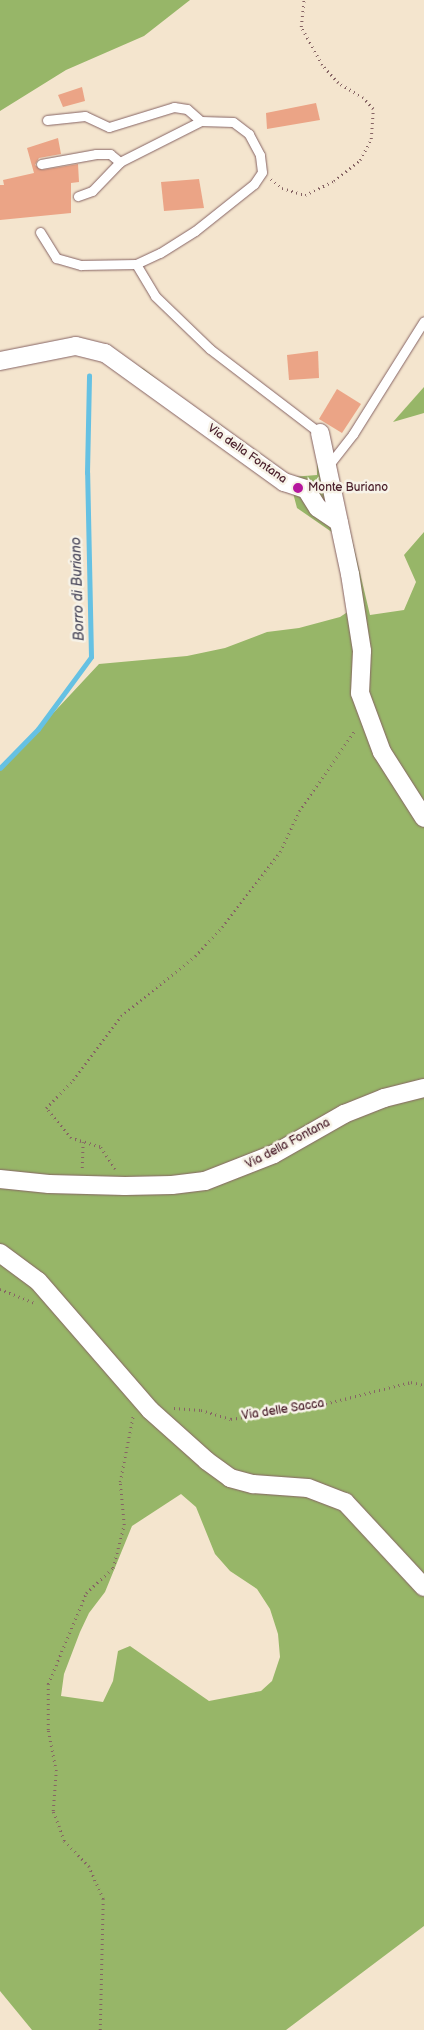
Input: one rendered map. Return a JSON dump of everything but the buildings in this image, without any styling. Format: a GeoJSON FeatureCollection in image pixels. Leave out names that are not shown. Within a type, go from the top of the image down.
{"type":"FeatureCollection","features":[{"type":"Feature","properties":{"kind":"street","name":"Via della Fontana"},"geometry":{"type":"LineString","coordinates":[[0,361],[76,346],[105,353],[284,482],[306,489]]}},
{"type":"Feature","properties":{"kind":"street"},"geometry":{"type":"LineString","coordinates":[[320,434],[339,522],[362,651],[360,693],[382,752],[424,818]]}},
{"type":"Feature","properties":{"kind":"street"},"geometry":{"type":"LineString","coordinates":[[328,477],[306,489],[318,508],[339,522]]}},
{"type":"Feature","properties":{"kind":"street","name":"Via della Fontana"},"geometry":{"type":"LineString","coordinates":[[0,1179],[125,1186],[172,1186],[206,1181],[237,1171],[344,1114],[384,1098],[424,1088]]}},
{"type":"Feature","properties":{"kind":"street"},"geometry":{"type":"LineString","coordinates":[[0,1253],[38,1281],[116,1368],[150,1410],[230,1478],[253,1484],[308,1488],[345,1502],[424,1587]]}},
{"type":"Feature","properties":{"kind":"lane"},"geometry":{"type":"LineString","coordinates":[[46,120],[85,116],[109,127],[174,107],[187,109],[201,121]]}},
{"type":"Feature","properties":{"kind":"lane"},"geometry":{"type":"LineString","coordinates":[[40,232],[56,258],[81,265],[136,264],[160,253],[195,230],[254,184],[262,172],[260,155],[249,134],[233,122],[201,121],[120,162],[92,191],[78,196]]}},
{"type":"Feature","properties":{"kind":"lane"},"geometry":{"type":"LineString","coordinates":[[40,164],[96,154],[110,154],[120,162]]}},
{"type":"Feature","properties":{"kind":"lane"},"geometry":{"type":"LineString","coordinates":[[136,264],[155,296],[210,349],[320,434]]}},
{"type":"Feature","properties":{"kind":"lane"},"geometry":{"type":"LineString","coordinates":[[328,477],[352,434],[424,321]]}},
{"type":"Feature","properties":{"kind":"path"},"geometry":{"type":"LineString","coordinates":[[262,172],[282,188],[306,194],[334,181],[360,160],[371,139],[373,109],[363,98],[338,83],[322,65],[301,27],[304,0]]}},
{"type":"Feature","properties":{"kind":"path"},"geometry":{"type":"LineString","coordinates":[[125,1186],[100,1147],[71,1138],[46,1108],[73,1080],[121,1016],[195,956],[222,927],[280,852],[299,811],[332,760],[367,716]]}},
{"type":"Feature","properties":{"kind":"path"},"geometry":{"type":"LineString","coordinates":[[82,1185],[83,1142]]}},
{"type":"Feature","properties":{"kind":"path","name":"Via delle Sacca"},"geometry":{"type":"LineString","coordinates":[[150,1410],[194,1410],[231,1419],[316,1406],[411,1382],[424,1385]]}},
{"type":"Feature","properties":{"kind":"path"},"geometry":{"type":"LineString","coordinates":[[100,2030],[103,1899],[89,1867],[64,1841],[53,1811],[56,1771],[48,1730],[48,1684],[86,1593],[113,1568],[124,1525],[120,1482],[132,1428],[134,1392]]}},
{"type":"Feature","properties":{"kind":"green space"},"geometry":{"type":"Polygon","coordinates":[[[0,0],[190,0],[144,36],[66,70],[0,111],[0,0]]]}},
{"type":"Feature","properties":{"kind":"green space"},"geometry":{"type":"Polygon","coordinates":[[[100,348],[144,369],[222,431],[291,477],[317,475],[317,451],[336,472],[370,615],[404,610],[416,582],[404,555],[424,532],[424,1926],[286,2030],[32,2030],[0,1991],[0,770],[99,664],[187,656],[225,648],[267,632],[299,628],[340,617],[349,611],[336,535],[297,508],[293,493],[100,348]],[[181,1494],[132,1526],[105,1592],[89,1613],[80,1632],[64,1674],[61,1696],[103,1702],[113,1681],[118,1651],[130,1646],[209,1701],[261,1691],[272,1681],[280,1657],[278,1634],[270,1609],[257,1589],[230,1571],[215,1554],[196,1507],[181,1494]]]}},
{"type":"Feature","properties":{"kind":"green space"},"geometry":{"type":"Polygon","coordinates":[[[424,387],[424,413],[393,422],[424,387]]]}},
{"type":"Feature","properties":{"kind":"waterway","name":"Borro di Buriano"},"geometry":{"type":"LineString","coordinates":[[0,768],[38,729],[91,657],[87,473],[89,376]]}},
{"type":"Feature","properties":{"kind":"place","name":"Monte Buriano"},"geometry":{"type":"Point","coordinates":[298,488]}}]}
